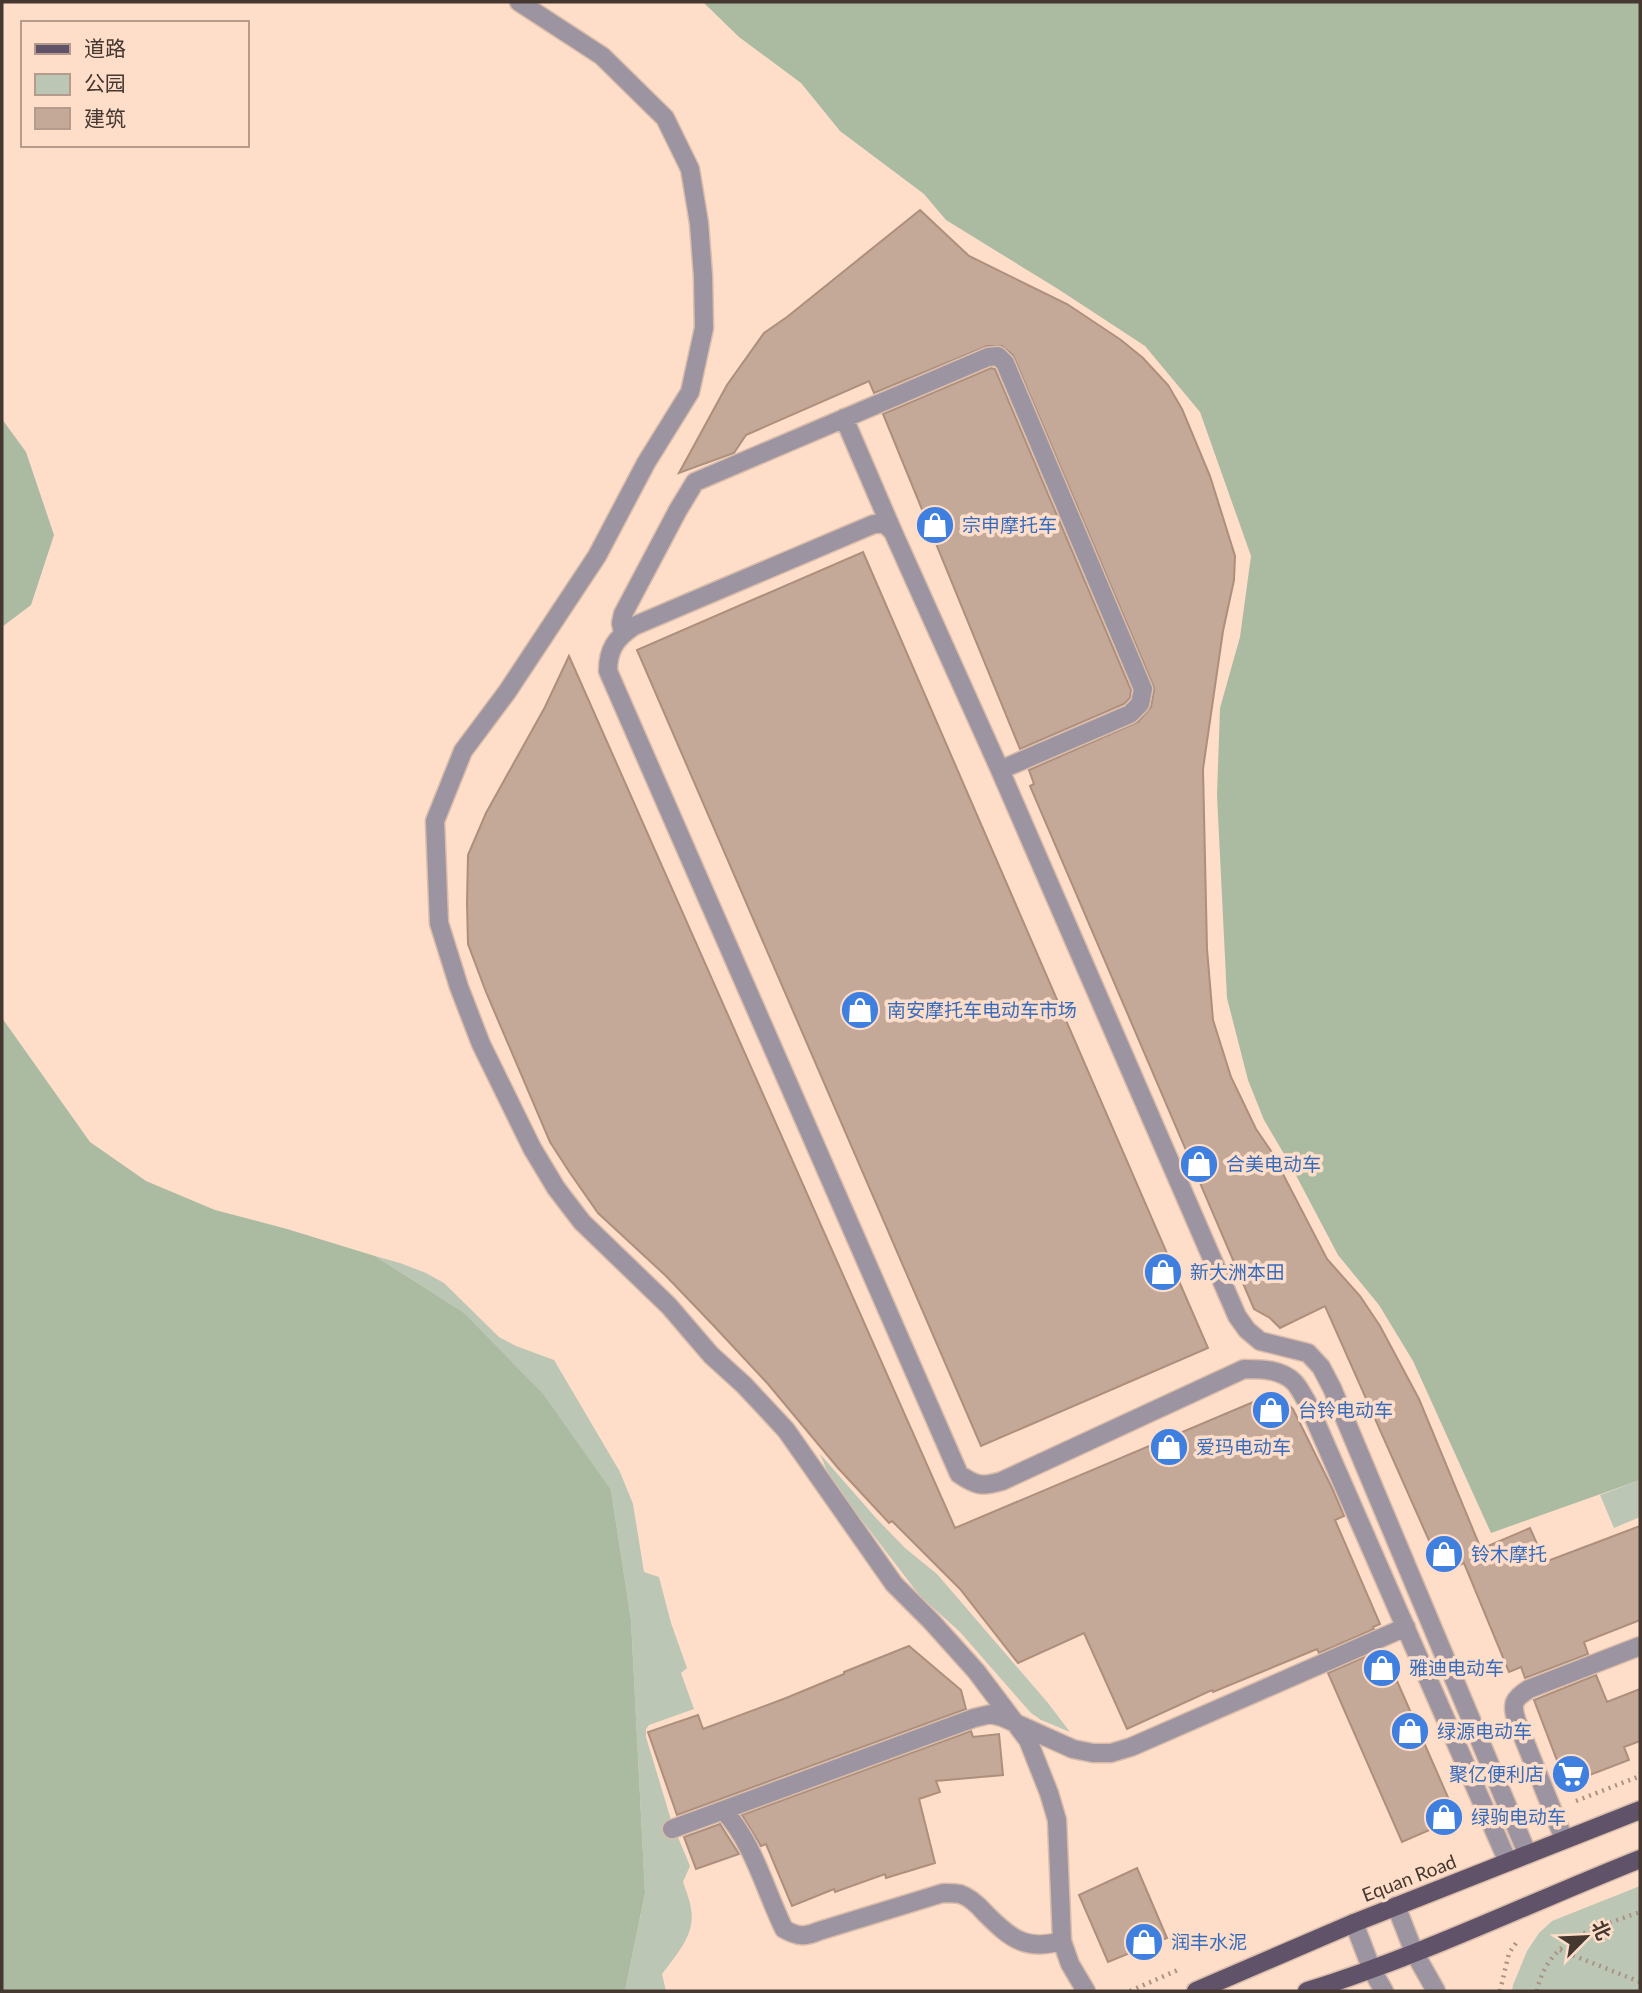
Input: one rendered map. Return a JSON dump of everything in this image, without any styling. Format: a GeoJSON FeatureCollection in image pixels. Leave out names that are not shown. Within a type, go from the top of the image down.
{"type":"FeatureCollection","features":[{"type":"Feature","properties":{"kind":"main road","name":"Equan Road"},"geometry":{"type":"LineString","coordinates":[[1196,1991],[1354,1923],[1640,1810]]}},
{"type":"Feature","properties":{"kind":"main road"},"geometry":{"type":"LineString","coordinates":[[1307,1991],[1372,1970],[1640,1859]]}},
{"type":"Feature","properties":{"kind":"street"},"geometry":{"type":"LineString","coordinates":[[519,2],[603,56],[665,118],[690,169],[699,223],[704,328],[690,392],[646,463],[597,556],[507,692],[463,751],[435,821],[439,923],[481,1044],[532,1148],[556,1188],[582,1222],[669,1306],[711,1355],[744,1385],[786,1430],[894,1584],[976,1671],[1028,1740],[1049,1793],[1056,1820],[1062,1941],[1070,1964],[1086,1991]]}},
{"type":"Feature","properties":{"kind":"street"},"geometry":{"type":"LineString","coordinates":[[623,634],[623,614],[695,482],[988,357],[998,356],[1005,363],[1143,689],[1140,704],[1130,714],[1000,770]]}},
{"type":"Feature","properties":{"kind":"street"},"geometry":{"type":"LineString","coordinates":[[844,418],[1237,1316],[1247,1330],[1261,1341],[1308,1353],[1321,1367],[1527,1853]]}},
{"type":"Feature","properties":{"kind":"street"},"geometry":{"type":"LineString","coordinates":[[893,532],[885,524],[874,524],[634,626],[613,644],[608,656],[608,671],[959,1474],[973,1484],[987,1485],[1002,1481],[1244,1369],[1279,1373],[1294,1382],[1307,1402],[1508,1862]]}},
{"type":"Feature","properties":{"kind":"street"},"geometry":{"type":"LineString","coordinates":[[672,1829],[991,1714],[1016,1722],[1073,1749],[1093,1754],[1111,1754],[1406,1628]]}},
{"type":"Feature","properties":{"kind":"street"},"geometry":{"type":"LineString","coordinates":[[1564,1839],[1517,1722],[1514,1703],[1518,1696],[1529,1689],[1640,1646]]}},
{"type":"Feature","properties":{"kind":"street"},"geometry":{"type":"LineString","coordinates":[[724,1811],[746,1842],[784,1929],[793,1934],[806,1937],[943,1893],[960,1894],[976,1904],[1016,1940],[1043,1946],[1062,1941]]}},
{"type":"Feature","properties":{"kind":"street"},"geometry":{"type":"LineString","coordinates":[[1396,1906],[1414,1951],[1436,1991]]}},
{"type":"Feature","properties":{"kind":"street"},"geometry":{"type":"LineString","coordinates":[[1354,1923],[1372,1970],[1384,1991]]}},
{"type":"Feature","properties":{"kind":"path"},"geometry":{"type":"LineString","coordinates":[[1537,1991],[1546,1965],[1574,1938],[1640,1912]]}},
{"type":"Feature","properties":{"kind":"path"},"geometry":{"type":"LineString","coordinates":[[1560,1950],[1640,1982]]}},
{"type":"Feature","properties":{"kind":"green space"},"geometry":{"type":"Polygon","coordinates":[[[703,2],[1640,2],[1640,1480],[1491,1533],[1413,1361],[1379,1305],[1338,1255],[1264,1120],[1248,1080],[1227,998],[1217,795],[1220,708],[1240,637],[1251,556],[1200,412],[1145,346],[946,220],[924,194],[840,131],[801,83],[739,37],[703,2]]]}},
{"type":"Feature","properties":{"kind":"green space"},"geometry":{"type":"Polygon","coordinates":[[[2,419],[26,452],[54,535],[31,605],[2,627],[2,419]]]}},
{"type":"Feature","properties":{"kind":"green space"},"geometry":{"type":"Polygon","coordinates":[[[2,1018],[90,1142],[146,1181],[215,1210],[375,1256],[463,1312],[543,1394],[611,1490],[631,1620],[645,1893],[625,1991],[2,1991],[2,1018]]]}},
{"type":"Feature","properties":{"kind":"green space"},"geometry":{"type":"Polygon","coordinates":[[[375,1256],[426,1273],[444,1283],[499,1337],[554,1360],[620,1472],[633,1504],[644,1572],[659,1577],[687,1668],[681,1673],[694,1709],[649,1725],[646,1729],[646,1737],[672,1823],[690,1866],[683,1882],[690,1906],[691,1927],[684,1944],[662,1974],[666,1991],[625,1991],[645,1893],[631,1620],[611,1490],[463,1312],[375,1256]]]}},
{"type":"Feature","properties":{"kind":"green space"},"geometry":{"type":"Polygon","coordinates":[[[820,1454],[905,1548],[937,1574],[1070,1732],[1031,1713],[960,1632],[920,1596],[851,1506],[828,1473],[820,1454]]]}},
{"type":"Feature","properties":{"kind":"green space"},"geometry":{"type":"Polygon","coordinates":[[[1640,1480],[1640,1517],[1614,1528],[1600,1495],[1640,1480]]]}},
{"type":"Feature","properties":{"kind":"green space"},"geometry":{"type":"Polygon","coordinates":[[[1640,1886],[1640,1991],[1512,1991],[1527,1951],[1539,1933],[1552,1921],[1640,1886]]]}},
{"type":"Feature","properties":{"kind":"building"},"geometry":{"type":"Polygon","coordinates":[[[920,210],[969,256],[1067,304],[1121,340],[1143,358],[1168,385],[1182,409],[1210,476],[1235,556],[1234,580],[1223,631],[1203,769],[1207,949],[1213,1020],[1231,1077],[1256,1129],[1271,1151],[1327,1259],[1360,1296],[1380,1326],[1419,1399],[1481,1549],[1530,1528],[1545,1562],[1640,1526],[1640,1620],[1584,1642],[1588,1654],[1525,1678],[1521,1667],[1509,1672],[1464,1563],[1443,1572],[1325,1306],[1280,1328],[1270,1318],[1254,1309],[1030,786],[1034,784],[1029,770],[1138,722],[1151,707],[1154,690],[1013,355],[1002,346],[987,346],[874,393],[869,381],[746,435],[734,453],[679,473],[727,385],[764,333],[920,210]]]}},
{"type":"Feature","properties":{"kind":"building"},"geometry":{"type":"Polygon","coordinates":[[[991,368],[995,369],[1131,690],[1130,698],[1124,704],[1020,749],[883,414],[991,368]]]}},
{"type":"Feature","properties":{"kind":"building"},"geometry":{"type":"Polygon","coordinates":[[[863,552],[1208,1348],[981,1446],[637,650],[863,552]]]}},
{"type":"Feature","properties":{"kind":"building"},"geometry":{"type":"Polygon","coordinates":[[[569,656],[955,1528],[1258,1400],[1271,1398],[1287,1403],[1293,1409],[1333,1490],[1344,1516],[1335,1520],[1380,1624],[1373,1627],[1374,1629],[1319,1653],[1317,1649],[1213,1692],[1212,1690],[1127,1729],[1084,1633],[1018,1663],[960,1589],[892,1521],[889,1523],[713,1325],[666,1276],[598,1213],[550,1142],[468,944],[468,855],[486,813],[545,707],[569,656]]]}},
{"type":"Feature","properties":{"kind":"building"},"geometry":{"type":"Polygon","coordinates":[[[909,1646],[961,1690],[966,1709],[677,1815],[648,1732],[698,1715],[703,1729],[786,1698],[909,1646]]]}},
{"type":"Feature","properties":{"kind":"building"},"geometry":{"type":"Polygon","coordinates":[[[1383,1649],[1457,1818],[1402,1842],[1328,1673],[1383,1649]]]}},
{"type":"Feature","properties":{"kind":"building"},"geometry":{"type":"Polygon","coordinates":[[[1596,1675],[1607,1702],[1640,1689],[1640,1741],[1624,1747],[1629,1760],[1566,1784],[1534,1700],[1596,1675]]]}},
{"type":"Feature","properties":{"kind":"building"},"geometry":{"type":"Polygon","coordinates":[[[971,1731],[973,1737],[999,1734],[1003,1775],[936,1781],[940,1792],[919,1799],[935,1863],[886,1878],[885,1874],[835,1892],[834,1889],[792,1906],[766,1844],[761,1846],[742,1815],[971,1731]]]}},
{"type":"Feature","properties":{"kind":"building"},"geometry":{"type":"Polygon","coordinates":[[[720,1824],[739,1854],[696,1869],[684,1837],[720,1824]]]}},
{"type":"Feature","properties":{"kind":"building"},"geometry":{"type":"Polygon","coordinates":[[[1137,1868],[1167,1938],[1108,1962],[1079,1895],[1137,1868]]]}},
{"type":"Feature","properties":{"kind":"place","name":"宗申摩托车"},"geometry":{"type":"Point","coordinates":[935,525]}},
{"type":"Feature","properties":{"kind":"place","name":"南安摩托车电动车市场"},"geometry":{"type":"Point","coordinates":[860,1010]}},
{"type":"Feature","properties":{"kind":"place","name":"合美电动车"},"geometry":{"type":"Point","coordinates":[1199,1164]}},
{"type":"Feature","properties":{"kind":"place","name":"新大洲本田"},"geometry":{"type":"Point","coordinates":[1163,1272]}},
{"type":"Feature","properties":{"kind":"place","name":"台铃电动车"},"geometry":{"type":"Point","coordinates":[1271,1410]}},
{"type":"Feature","properties":{"kind":"place","name":"爱玛电动车"},"geometry":{"type":"Point","coordinates":[1169,1447]}},
{"type":"Feature","properties":{"kind":"place","name":"铃木摩托"},"geometry":{"type":"Point","coordinates":[1444,1554]}},
{"type":"Feature","properties":{"kind":"place","name":"雅迪电动车"},"geometry":{"type":"Point","coordinates":[1382,1668]}},
{"type":"Feature","properties":{"kind":"place","name":"绿源电动车"},"geometry":{"type":"Point","coordinates":[1410,1731]}},
{"type":"Feature","properties":{"kind":"place","name":"聚亿便利店"},"geometry":{"type":"Point","coordinates":[1571,1774]}},
{"type":"Feature","properties":{"kind":"place","name":"绿驹电动车"},"geometry":{"type":"Point","coordinates":[1444,1817]}},
{"type":"Feature","properties":{"kind":"place","name":"润丰水泥"},"geometry":{"type":"Point","coordinates":[1144,1942]}}]}
